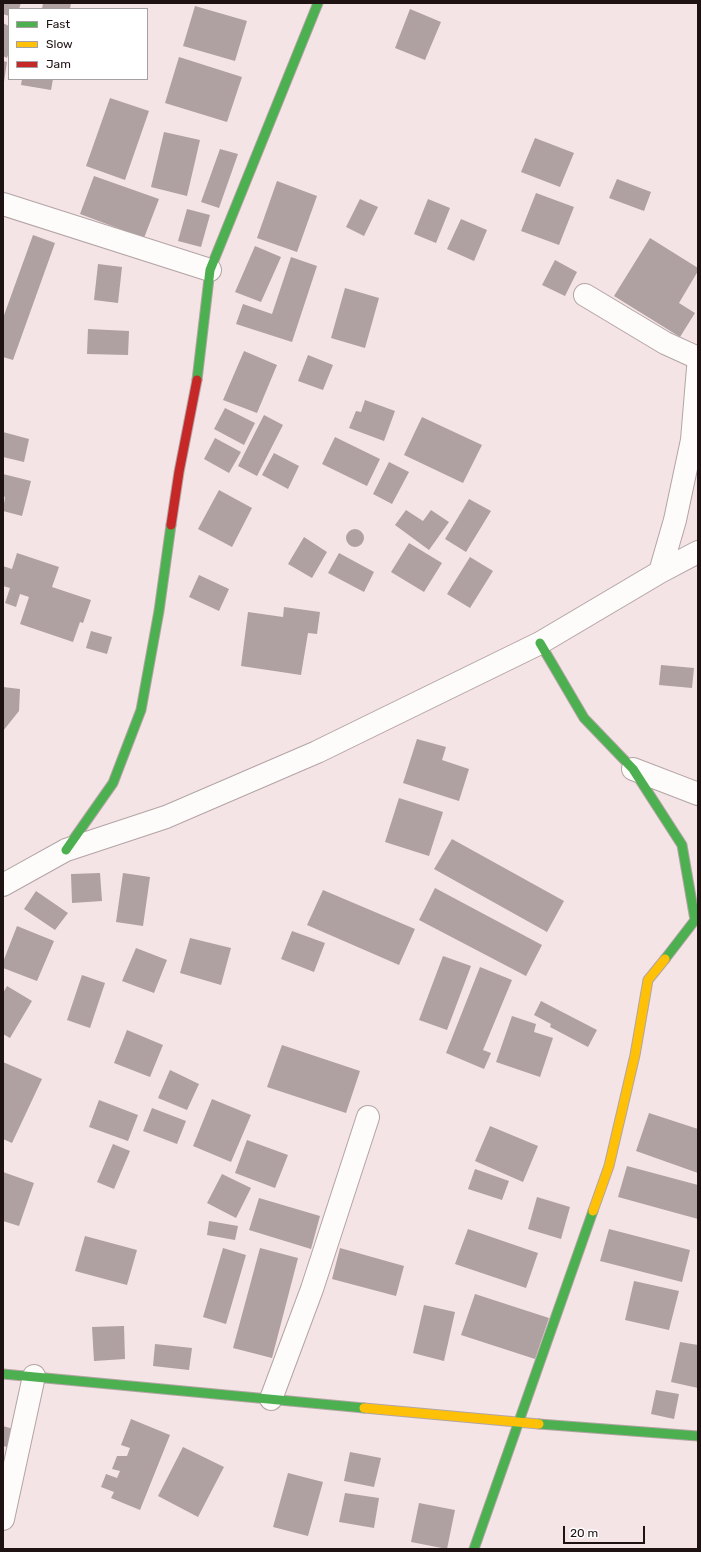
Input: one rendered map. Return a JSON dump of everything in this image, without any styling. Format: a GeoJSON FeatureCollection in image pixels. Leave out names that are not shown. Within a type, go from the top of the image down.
{"type":"FeatureCollection","features":[{"type":"Feature","properties":{"kind":"street"},"geometry":{"type":"LineString","coordinates":[[66,850],[113,783],[141,710],[159,611],[179,472],[198,373],[210,270],[318,3]]}},
{"type":"Feature","properties":{"kind":"street"},"geometry":{"type":"LineString","coordinates":[[3,204],[210,270]]}},
{"type":"Feature","properties":{"kind":"street"},"geometry":{"type":"LineString","coordinates":[[585,295],[666,343],[698,358]]}},
{"type":"Feature","properties":{"kind":"street"},"geometry":{"type":"LineString","coordinates":[[660,572],[675,520],[692,440],[698,368]]}},
{"type":"Feature","properties":{"kind":"street"},"geometry":{"type":"LineString","coordinates":[[3,886],[66,850],[166,817],[317,752],[540,643],[660,572],[698,552]]}},
{"type":"Feature","properties":{"kind":"street"},"geometry":{"type":"LineString","coordinates":[[474,1549],[609,1166],[635,1055],[648,980],[695,920],[682,845],[633,770],[584,718],[540,643]]}},
{"type":"Feature","properties":{"kind":"street"},"geometry":{"type":"LineString","coordinates":[[633,770],[698,794]]}},
{"type":"Feature","properties":{"kind":"street"},"geometry":{"type":"LineString","coordinates":[[271,1399],[312,1289],[368,1117]]}},
{"type":"Feature","properties":{"kind":"street"},"geometry":{"type":"LineString","coordinates":[[3,1374],[519,1422],[698,1436]]}},
{"type":"Feature","properties":{"kind":"street"},"geometry":{"type":"LineString","coordinates":[[3,1518],[34,1376]]}},
{"type":"Feature","properties":{"kind":"building"},"geometry":{"type":"Polygon","coordinates":[[[3,3],[21,3],[19,8],[8,8],[8,16],[3,14],[3,3]]]}},
{"type":"Feature","properties":{"kind":"building"},"geometry":{"type":"Polygon","coordinates":[[[43,3],[71,3],[70,8],[42,8],[43,3]]]}},
{"type":"Feature","properties":{"kind":"building"},"geometry":{"type":"Polygon","coordinates":[[[195,6],[247,21],[235,61],[183,46],[195,6]]]}},
{"type":"Feature","properties":{"kind":"building"},"geometry":{"type":"Polygon","coordinates":[[[410,9],[441,22],[425,60],[395,48],[410,9]]]}},
{"type":"Feature","properties":{"kind":"building"},"geometry":{"type":"Polygon","coordinates":[[[3,23],[8,26],[8,55],[7,58],[3,56],[3,23]]]}},
{"type":"Feature","properties":{"kind":"building"},"geometry":{"type":"Polygon","coordinates":[[[179,57],[242,77],[227,122],[165,103],[179,57]]]}},
{"type":"Feature","properties":{"kind":"building"},"geometry":{"type":"Polygon","coordinates":[[[3,61],[7,62],[4,82],[3,82],[3,61]]]}},
{"type":"Feature","properties":{"kind":"building"},"geometry":{"type":"Polygon","coordinates":[[[22,80],[53,80],[51,90],[21,85],[22,80]]]}},
{"type":"Feature","properties":{"kind":"building"},"geometry":{"type":"Polygon","coordinates":[[[110,98],[149,111],[125,180],[86,166],[110,98]]]}},
{"type":"Feature","properties":{"kind":"building"},"geometry":{"type":"Polygon","coordinates":[[[164,132],[200,140],[187,196],[151,187],[164,132]]]}},
{"type":"Feature","properties":{"kind":"building"},"geometry":{"type":"Polygon","coordinates":[[[535,138],[574,153],[560,187],[521,172],[535,138]]]}},
{"type":"Feature","properties":{"kind":"building"},"geometry":{"type":"Polygon","coordinates":[[[220,149],[238,154],[219,208],[201,202],[220,149]]]}},
{"type":"Feature","properties":{"kind":"building"},"geometry":{"type":"Polygon","coordinates":[[[94,176],[159,199],[144,238],[80,214],[94,176]]]}},
{"type":"Feature","properties":{"kind":"building"},"geometry":{"type":"Polygon","coordinates":[[[617,179],[651,192],[644,211],[609,198],[617,179]]]}},
{"type":"Feature","properties":{"kind":"building"},"geometry":{"type":"Polygon","coordinates":[[[277,181],[317,196],[297,252],[257,238],[277,181]]]}},
{"type":"Feature","properties":{"kind":"building"},"geometry":{"type":"Polygon","coordinates":[[[536,193],[574,207],[559,245],[521,231],[536,193]]]}},
{"type":"Feature","properties":{"kind":"building"},"geometry":{"type":"Polygon","coordinates":[[[360,199],[378,207],[364,236],[346,227],[360,199]]]}},
{"type":"Feature","properties":{"kind":"building"},"geometry":{"type":"Polygon","coordinates":[[[428,199],[450,208],[436,243],[414,234],[428,199]]]}},
{"type":"Feature","properties":{"kind":"building"},"geometry":{"type":"Polygon","coordinates":[[[187,209],[210,215],[201,247],[178,241],[187,209]]]}},
{"type":"Feature","properties":{"kind":"building"},"geometry":{"type":"Polygon","coordinates":[[[461,219],[487,230],[474,261],[447,249],[461,219]]]}},
{"type":"Feature","properties":{"kind":"building"},"geometry":{"type":"Polygon","coordinates":[[[33,235],[55,243],[13,360],[3,357],[3,318],[33,235]]]}},
{"type":"Feature","properties":{"kind":"building"},"geometry":{"type":"Polygon","coordinates":[[[650,238],[698,268],[698,271],[679,303],[695,313],[680,337],[614,296],[650,238]]]}},
{"type":"Feature","properties":{"kind":"building"},"geometry":{"type":"Polygon","coordinates":[[[255,246],[281,257],[261,302],[235,292],[255,246]]]}},
{"type":"Feature","properties":{"kind":"building"},"geometry":{"type":"Polygon","coordinates":[[[291,257],[317,266],[292,342],[236,324],[243,304],[272,314],[291,257]]]}},
{"type":"Feature","properties":{"kind":"building"},"geometry":{"type":"Polygon","coordinates":[[[555,260],[577,272],[565,296],[542,285],[555,260]]]}},
{"type":"Feature","properties":{"kind":"building"},"geometry":{"type":"Polygon","coordinates":[[[98,264],[122,267],[118,303],[94,300],[98,264]]]}},
{"type":"Feature","properties":{"kind":"building"},"geometry":{"type":"Polygon","coordinates":[[[345,288],[379,298],[365,348],[331,338],[345,288]]]}},
{"type":"Feature","properties":{"kind":"building"},"geometry":{"type":"Polygon","coordinates":[[[88,329],[129,331],[128,355],[87,354],[88,329]]]}},
{"type":"Feature","properties":{"kind":"building"},"geometry":{"type":"Polygon","coordinates":[[[244,351],[277,365],[257,413],[223,400],[244,351]]]}},
{"type":"Feature","properties":{"kind":"building"},"geometry":{"type":"Polygon","coordinates":[[[308,355],[333,365],[323,390],[298,381],[308,355]]]}},
{"type":"Feature","properties":{"kind":"building"},"geometry":{"type":"Polygon","coordinates":[[[365,400],[395,411],[384,441],[349,428],[356,411],[361,412],[365,400]]]}},
{"type":"Feature","properties":{"kind":"building"},"geometry":{"type":"Polygon","coordinates":[[[225,408],[255,423],[244,445],[214,429],[225,408]]]}},
{"type":"Feature","properties":{"kind":"building"},"geometry":{"type":"Polygon","coordinates":[[[264,415],[283,425],[257,476],[238,466],[264,415]]]}},
{"type":"Feature","properties":{"kind":"building"},"geometry":{"type":"Polygon","coordinates":[[[422,417],[482,445],[463,483],[404,455],[422,417]]]}},
{"type":"Feature","properties":{"kind":"building"},"geometry":{"type":"Polygon","coordinates":[[[3,432],[29,439],[24,462],[3,457],[3,432]]]}},
{"type":"Feature","properties":{"kind":"building"},"geometry":{"type":"Polygon","coordinates":[[[335,437],[380,459],[367,486],[322,464],[335,437]]]}},
{"type":"Feature","properties":{"kind":"building"},"geometry":{"type":"Polygon","coordinates":[[[215,438],[241,452],[229,473],[204,459],[215,438]]]}},
{"type":"Feature","properties":{"kind":"building"},"geometry":{"type":"Polygon","coordinates":[[[274,453],[299,466],[288,489],[262,475],[274,453]]]}},
{"type":"Feature","properties":{"kind":"building"},"geometry":{"type":"Polygon","coordinates":[[[389,462],[409,472],[392,504],[373,494],[389,462]]]}},
{"type":"Feature","properties":{"kind":"building"},"geometry":{"type":"Polygon","coordinates":[[[3,474],[31,481],[22,516],[3,511],[5,497],[3,496],[3,474]]]}},
{"type":"Feature","properties":{"kind":"building"},"geometry":{"type":"Polygon","coordinates":[[[219,490],[252,508],[232,547],[198,529],[219,490]]]}},
{"type":"Feature","properties":{"kind":"building"},"geometry":{"type":"Polygon","coordinates":[[[469,499],[491,511],[466,552],[445,539],[469,499]]]}},
{"type":"Feature","properties":{"kind":"building"},"geometry":{"type":"Polygon","coordinates":[[[406,510],[423,521],[431,510],[449,522],[429,550],[395,525],[406,510]]]}},
{"type":"Feature","properties":{"kind":"building"},"geometry":{"type":"Polygon","coordinates":[[[355,529],[361,532],[364,538],[361,544],[355,547],[349,544],[346,538],[349,532],[355,529]]]}},
{"type":"Feature","properties":{"kind":"building"},"geometry":{"type":"Polygon","coordinates":[[[304,537],[327,552],[312,578],[288,564],[304,537]]]}},
{"type":"Feature","properties":{"kind":"building"},"geometry":{"type":"Polygon","coordinates":[[[409,543],[442,563],[424,592],[391,572],[409,543]]]}},
{"type":"Feature","properties":{"kind":"building"},"geometry":{"type":"Polygon","coordinates":[[[17,553],[59,567],[52,587],[91,600],[83,623],[80,622],[73,642],[20,624],[29,597],[20,594],[16,607],[5,603],[10,588],[3,586],[3,566],[12,569],[17,553]]]}},
{"type":"Feature","properties":{"kind":"building"},"geometry":{"type":"Polygon","coordinates":[[[339,553],[374,572],[364,592],[328,573],[339,553]]]}},
{"type":"Feature","properties":{"kind":"building"},"geometry":{"type":"Polygon","coordinates":[[[470,557],[493,571],[470,608],[447,594],[470,557]]]}},
{"type":"Feature","properties":{"kind":"building"},"geometry":{"type":"Polygon","coordinates":[[[199,575],[229,589],[219,611],[189,597],[199,575]]]}},
{"type":"Feature","properties":{"kind":"building"},"geometry":{"type":"Polygon","coordinates":[[[284,607],[320,612],[317,634],[308,633],[301,675],[241,666],[248,612],[283,617],[284,607]]]}},
{"type":"Feature","properties":{"kind":"building"},"geometry":{"type":"Polygon","coordinates":[[[91,631],[112,637],[107,654],[86,648],[91,631]]]}},
{"type":"Feature","properties":{"kind":"building"},"geometry":{"type":"Polygon","coordinates":[[[661,665],[694,668],[692,688],[659,685],[661,665]]]}},
{"type":"Feature","properties":{"kind":"building"},"geometry":{"type":"Polygon","coordinates":[[[3,687],[20,689],[19,711],[3,731],[3,687]]]}},
{"type":"Feature","properties":{"kind":"building"},"geometry":{"type":"Polygon","coordinates":[[[417,739],[446,747],[442,760],[469,769],[459,801],[403,783],[417,739]]]}},
{"type":"Feature","properties":{"kind":"building"},"geometry":{"type":"Polygon","coordinates":[[[399,798],[443,812],[429,856],[385,842],[399,798]]]}},
{"type":"Feature","properties":{"kind":"building"},"geometry":{"type":"Polygon","coordinates":[[[452,839],[564,901],[547,932],[434,869],[452,839]]]}},
{"type":"Feature","properties":{"kind":"building"},"geometry":{"type":"Polygon","coordinates":[[[100,873],[102,901],[72,903],[71,874],[100,873]]]}},
{"type":"Feature","properties":{"kind":"building"},"geometry":{"type":"Polygon","coordinates":[[[123,873],[150,877],[143,926],[116,922],[123,873]]]}},
{"type":"Feature","properties":{"kind":"building"},"geometry":{"type":"Polygon","coordinates":[[[435,888],[542,945],[526,976],[419,920],[435,888]]]}},
{"type":"Feature","properties":{"kind":"building"},"geometry":{"type":"Polygon","coordinates":[[[323,890],[415,929],[399,965],[307,925],[323,890]]]}},
{"type":"Feature","properties":{"kind":"building"},"geometry":{"type":"Polygon","coordinates":[[[36,891],[68,913],[55,930],[24,909],[36,891]]]}},
{"type":"Feature","properties":{"kind":"building"},"geometry":{"type":"Polygon","coordinates":[[[17,926],[54,941],[37,981],[3,968],[3,962],[17,926]]]}},
{"type":"Feature","properties":{"kind":"building"},"geometry":{"type":"Polygon","coordinates":[[[292,931],[325,943],[314,972],[281,959],[292,931]]]}},
{"type":"Feature","properties":{"kind":"building"},"geometry":{"type":"Polygon","coordinates":[[[190,938],[231,948],[221,985],[180,973],[190,938]]]}},
{"type":"Feature","properties":{"kind":"building"},"geometry":{"type":"Polygon","coordinates":[[[136,948],[167,960],[154,993],[122,981],[136,948]]]}},
{"type":"Feature","properties":{"kind":"building"},"geometry":{"type":"Polygon","coordinates":[[[443,956],[471,966],[447,1030],[419,1020],[443,956]]]}},
{"type":"Feature","properties":{"kind":"building"},"geometry":{"type":"Polygon","coordinates":[[[480,967],[512,980],[483,1050],[491,1053],[484,1069],[446,1053],[480,967]]]}},
{"type":"Feature","properties":{"kind":"building"},"geometry":{"type":"Polygon","coordinates":[[[82,975],[105,983],[90,1028],[67,1020],[82,975]]]}},
{"type":"Feature","properties":{"kind":"building"},"geometry":{"type":"Polygon","coordinates":[[[7,986],[32,1001],[10,1038],[3,1034],[3,993],[7,986]]]}},
{"type":"Feature","properties":{"kind":"building"},"geometry":{"type":"Polygon","coordinates":[[[541,1001],[597,1030],[588,1047],[550,1027],[551,1024],[534,1015],[541,1001]]]}},
{"type":"Feature","properties":{"kind":"building"},"geometry":{"type":"Polygon","coordinates":[[[512,1016],[536,1024],[534,1032],[553,1038],[540,1077],[496,1062],[512,1016]]]}},
{"type":"Feature","properties":{"kind":"building"},"geometry":{"type":"Polygon","coordinates":[[[127,1030],[163,1045],[150,1077],[114,1063],[127,1030]]]}},
{"type":"Feature","properties":{"kind":"building"},"geometry":{"type":"Polygon","coordinates":[[[282,1045],[360,1071],[346,1113],[267,1087],[282,1045]]]}},
{"type":"Feature","properties":{"kind":"building"},"geometry":{"type":"Polygon","coordinates":[[[3,1062],[42,1079],[12,1143],[3,1139],[3,1062]]]}},
{"type":"Feature","properties":{"kind":"building"},"geometry":{"type":"Polygon","coordinates":[[[170,1070],[199,1084],[187,1110],[158,1098],[170,1070]]]}},
{"type":"Feature","properties":{"kind":"building"},"geometry":{"type":"Polygon","coordinates":[[[212,1099],[251,1115],[231,1162],[193,1146],[212,1099]]]}},
{"type":"Feature","properties":{"kind":"building"},"geometry":{"type":"Polygon","coordinates":[[[99,1100],[138,1115],[128,1141],[89,1127],[99,1100]]]}},
{"type":"Feature","properties":{"kind":"building"},"geometry":{"type":"Polygon","coordinates":[[[152,1108],[186,1121],[177,1144],[143,1131],[152,1108]]]}},
{"type":"Feature","properties":{"kind":"building"},"geometry":{"type":"Polygon","coordinates":[[[649,1113],[698,1129],[698,1173],[636,1151],[649,1113]]]}},
{"type":"Feature","properties":{"kind":"building"},"geometry":{"type":"Polygon","coordinates":[[[490,1126],[538,1146],[523,1182],[475,1161],[490,1126]]]}},
{"type":"Feature","properties":{"kind":"building"},"geometry":{"type":"Polygon","coordinates":[[[247,1140],[288,1155],[275,1188],[235,1173],[247,1140]]]}},
{"type":"Feature","properties":{"kind":"building"},"geometry":{"type":"Polygon","coordinates":[[[113,1144],[130,1151],[114,1189],[97,1182],[113,1144]]]}},
{"type":"Feature","properties":{"kind":"building"},"geometry":{"type":"Polygon","coordinates":[[[627,1166],[698,1185],[698,1219],[618,1197],[627,1166]]]}},
{"type":"Feature","properties":{"kind":"building"},"geometry":{"type":"Polygon","coordinates":[[[475,1169],[509,1181],[502,1200],[468,1189],[475,1169]]]}},
{"type":"Feature","properties":{"kind":"building"},"geometry":{"type":"Polygon","coordinates":[[[3,1172],[34,1183],[19,1226],[3,1221],[3,1172]]]}},
{"type":"Feature","properties":{"kind":"building"},"geometry":{"type":"Polygon","coordinates":[[[222,1174],[251,1188],[236,1218],[207,1203],[222,1174]]]}},
{"type":"Feature","properties":{"kind":"building"},"geometry":{"type":"Polygon","coordinates":[[[537,1197],[570,1207],[561,1239],[528,1229],[537,1197]]]}},
{"type":"Feature","properties":{"kind":"building"},"geometry":{"type":"Polygon","coordinates":[[[259,1198],[320,1216],[311,1249],[249,1230],[259,1198]]]}},
{"type":"Feature","properties":{"kind":"building"},"geometry":{"type":"Polygon","coordinates":[[[209,1221],[238,1226],[235,1240],[207,1235],[209,1221]]]}},
{"type":"Feature","properties":{"kind":"building"},"geometry":{"type":"Polygon","coordinates":[[[468,1229],[538,1253],[526,1288],[455,1264],[468,1229]]]}},
{"type":"Feature","properties":{"kind":"building"},"geometry":{"type":"Polygon","coordinates":[[[609,1229],[690,1250],[682,1282],[600,1261],[609,1229]]]}},
{"type":"Feature","properties":{"kind":"building"},"geometry":{"type":"Polygon","coordinates":[[[85,1236],[137,1250],[127,1285],[75,1271],[85,1236]]]}},
{"type":"Feature","properties":{"kind":"building"},"geometry":{"type":"Polygon","coordinates":[[[223,1248],[246,1255],[226,1324],[203,1317],[223,1248]]]}},
{"type":"Feature","properties":{"kind":"building"},"geometry":{"type":"Polygon","coordinates":[[[260,1248],[298,1258],[272,1358],[233,1348],[260,1248]]]}},
{"type":"Feature","properties":{"kind":"building"},"geometry":{"type":"Polygon","coordinates":[[[340,1248],[404,1266],[396,1296],[332,1279],[340,1248]]]}},
{"type":"Feature","properties":{"kind":"building"},"geometry":{"type":"Polygon","coordinates":[[[634,1281],[679,1291],[669,1330],[625,1320],[634,1281]]]}},
{"type":"Feature","properties":{"kind":"building"},"geometry":{"type":"Polygon","coordinates":[[[475,1294],[549,1318],[535,1359],[461,1335],[475,1294]]]}},
{"type":"Feature","properties":{"kind":"building"},"geometry":{"type":"Polygon","coordinates":[[[424,1305],[455,1312],[444,1361],[413,1353],[424,1305]]]}},
{"type":"Feature","properties":{"kind":"building"},"geometry":{"type":"Polygon","coordinates":[[[124,1326],[125,1359],[94,1361],[92,1327],[124,1326]]]}},
{"type":"Feature","properties":{"kind":"building"},"geometry":{"type":"Polygon","coordinates":[[[680,1342],[698,1345],[698,1388],[671,1382],[680,1342]]]}},
{"type":"Feature","properties":{"kind":"building"},"geometry":{"type":"Polygon","coordinates":[[[155,1344],[192,1348],[189,1370],[153,1366],[155,1344]]]}},
{"type":"Feature","properties":{"kind":"building"},"geometry":{"type":"Polygon","coordinates":[[[656,1390],[679,1394],[674,1419],[651,1414],[656,1390]]]}},
{"type":"Feature","properties":{"kind":"building"},"geometry":{"type":"Polygon","coordinates":[[[131,1419],[170,1435],[140,1510],[111,1498],[114,1492],[101,1487],[106,1474],[117,1478],[120,1471],[112,1469],[117,1456],[127,1456],[130,1448],[121,1445],[131,1419]]]}},
{"type":"Feature","properties":{"kind":"building"},"geometry":{"type":"Polygon","coordinates":[[[3,1426],[20,1431],[15,1449],[3,1446],[3,1426]]]}},
{"type":"Feature","properties":{"kind":"building"},"geometry":{"type":"Polygon","coordinates":[[[183,1447],[224,1467],[198,1517],[158,1496],[183,1447]]]}},
{"type":"Feature","properties":{"kind":"building"},"geometry":{"type":"Polygon","coordinates":[[[350,1452],[381,1458],[374,1487],[344,1481],[350,1452]]]}},
{"type":"Feature","properties":{"kind":"building"},"geometry":{"type":"Polygon","coordinates":[[[288,1473],[323,1482],[308,1536],[273,1527],[288,1473]]]}},
{"type":"Feature","properties":{"kind":"building"},"geometry":{"type":"Polygon","coordinates":[[[345,1493],[379,1498],[374,1528],[339,1522],[345,1493]]]}},
{"type":"Feature","properties":{"kind":"building"},"geometry":{"type":"Polygon","coordinates":[[[419,1503],[455,1510],[447,1549],[411,1542],[419,1503]]]}},
{"type":"Feature","properties":{"kind":"traffic: fast"},"geometry":{"type":"LineString","coordinates":[[197,380],[210,270],[318,3]]}},
{"type":"Feature","properties":{"kind":"traffic: fast"},"geometry":{"type":"LineString","coordinates":[[66,850],[113,783],[141,710],[159,611],[171,525]]}},
{"type":"Feature","properties":{"kind":"traffic: fast"},"geometry":{"type":"LineString","coordinates":[[540,643],[584,718],[633,769],[682,845],[695,920],[665,959]]}},
{"type":"Feature","properties":{"kind":"traffic: fast"},"geometry":{"type":"LineString","coordinates":[[474,1549],[593,1211]]}},
{"type":"Feature","properties":{"kind":"traffic: fast"},"geometry":{"type":"LineString","coordinates":[[3,1374],[364,1408]]}},
{"type":"Feature","properties":{"kind":"traffic: fast"},"geometry":{"type":"LineString","coordinates":[[539,1424],[698,1436]]}},
{"type":"Feature","properties":{"kind":"traffic: slow"},"geometry":{"type":"LineString","coordinates":[[593,1211],[609,1166],[635,1055],[648,980],[665,959]]}},
{"type":"Feature","properties":{"kind":"traffic: slow"},"geometry":{"type":"LineString","coordinates":[[364,1408],[539,1424]]}},
{"type":"Feature","properties":{"kind":"traffic: jam"},"geometry":{"type":"LineString","coordinates":[[171,525],[179,472],[197,380]]}}]}
